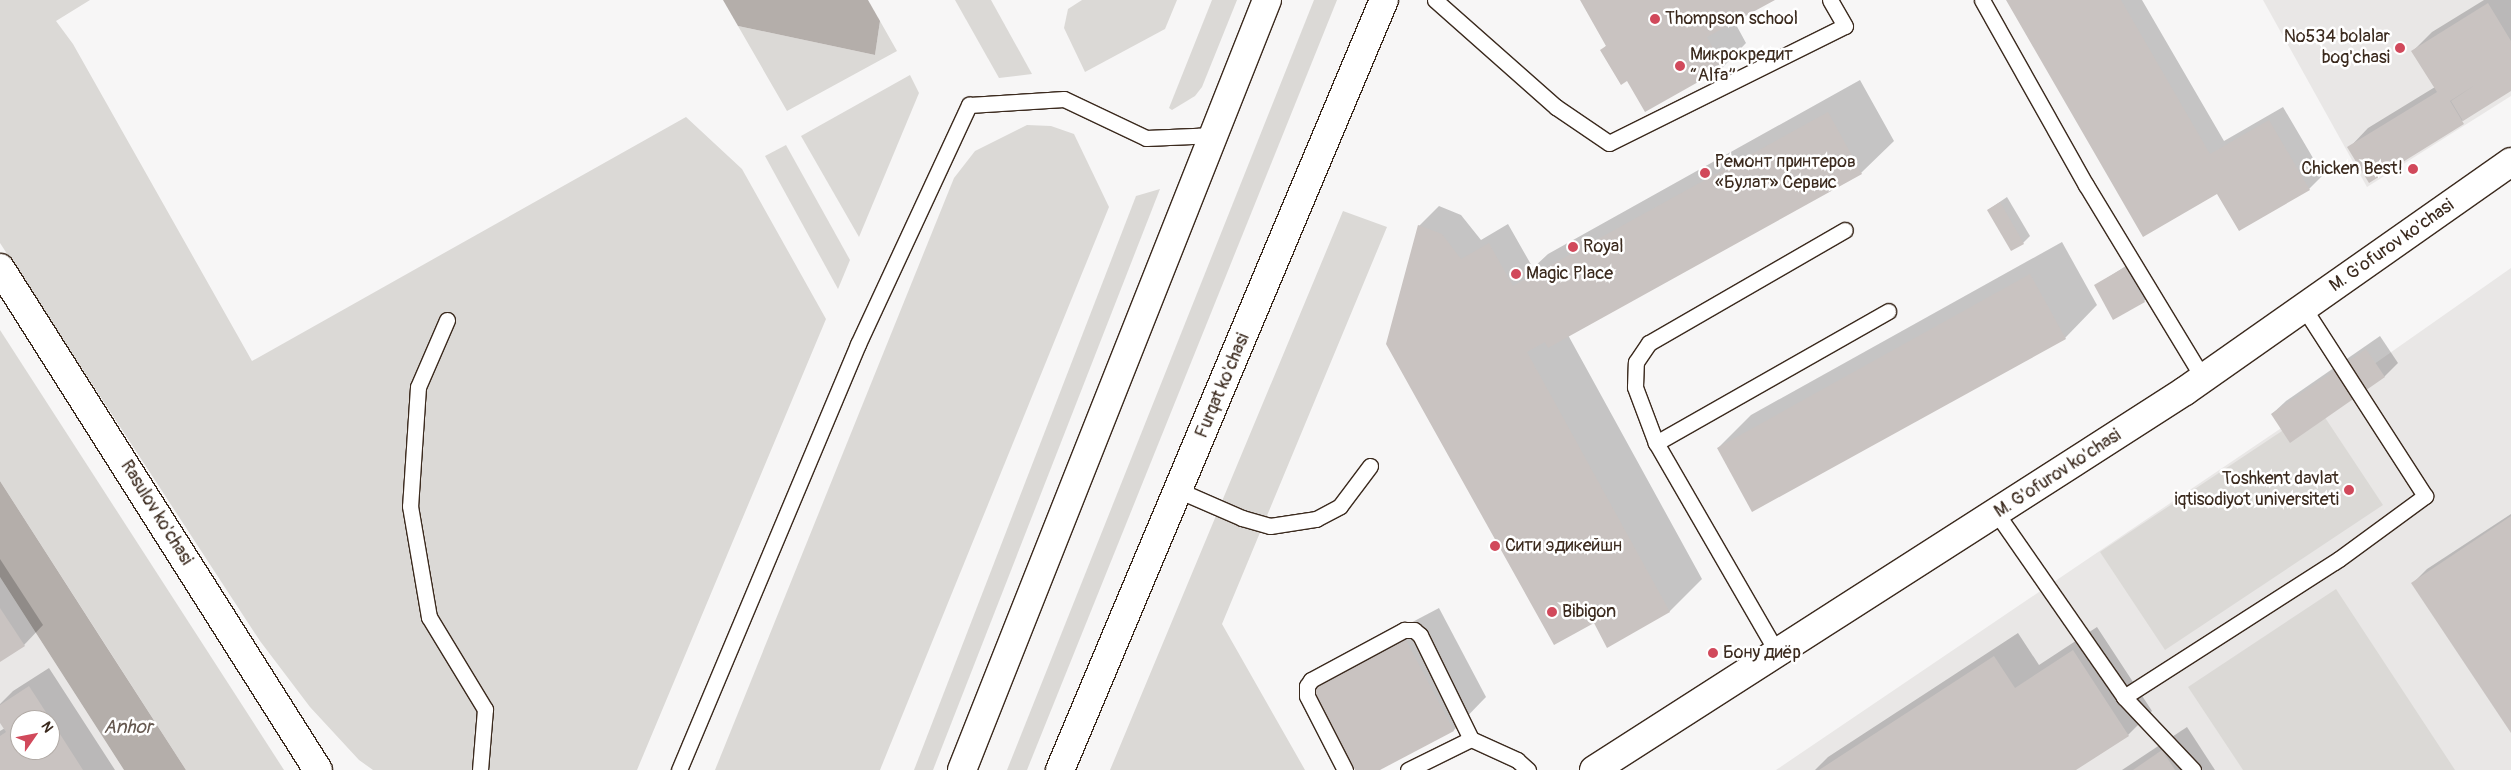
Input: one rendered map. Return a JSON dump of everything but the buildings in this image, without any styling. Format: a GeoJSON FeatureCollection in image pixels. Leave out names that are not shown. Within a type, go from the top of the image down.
{"type":"FeatureCollection","features":[{"type":"Feature","properties":{"kind":"street"},"geometry":{"type":"LineString","coordinates":[[962,770],[1267,0]]}},
{"type":"Feature","properties":{"kind":"street","name":"Furqat ko'chasi"},"geometry":{"type":"LineString","coordinates":[[1060,770],[1180,490],[1384,0]]}},
{"type":"Feature","properties":{"kind":"street","name":"M. G'ofurov ko'chasi"},"geometry":{"type":"LineString","coordinates":[[1594,770],[1997,514],[2203,378],[2511,162]]}},
{"type":"Feature","properties":{"kind":"street","name":"Rasulov ko'chasi"},"geometry":{"type":"LineString","coordinates":[[0,268],[319,766]]}},
{"type":"Feature","properties":{"kind":"lane"},"geometry":{"type":"LineString","coordinates":[[1435,0],[1556,107],[1609,143],[1845,26],[1830,0]]}},
{"type":"Feature","properties":{"kind":"lane"},"geometry":{"type":"LineString","coordinates":[[1982,0],[2086,185],[2203,378]]}},
{"type":"Feature","properties":{"kind":"lane"},"geometry":{"type":"LineString","coordinates":[[679,770],[858,344],[969,106],[1064,99],[1146,138],[1214,135]]}},
{"type":"Feature","properties":{"kind":"lane"},"geometry":{"type":"LineString","coordinates":[[1778,654],[1656,443],[1636,387],[1636,362],[1649,343],[1845,230]]}},
{"type":"Feature","properties":{"kind":"lane"},"geometry":{"type":"LineString","coordinates":[[2124,697],[2339,559],[2425,496],[2304,308]]}},
{"type":"Feature","properties":{"kind":"lane"},"geometry":{"type":"LineString","coordinates":[[1656,443],[1888,311]]}},
{"type":"Feature","properties":{"kind":"lane"},"geometry":{"type":"LineString","coordinates":[[447,320],[418,387],[410,506],[429,617],[485,709],[480,770]]}},
{"type":"Feature","properties":{"kind":"lane"},"geometry":{"type":"LineString","coordinates":[[1180,490],[1242,518],[1270,526],[1316,519],[1340,506],[1370,466]]}},
{"type":"Feature","properties":{"kind":"lane"},"geometry":{"type":"LineString","coordinates":[[1997,514],[2124,697],[2193,770]]}},
{"type":"Feature","properties":{"kind":"lane"},"geometry":{"type":"LineString","coordinates":[[1345,770],[1307,696],[1307,686],[1311,680],[1404,630],[1414,630],[1420,636],[1470,739],[1517,760],[1528,770]]}},
{"type":"Feature","properties":{"kind":"lane"},"geometry":{"type":"LineString","coordinates":[[1408,770],[1470,739]]}},
{"type":"Feature","properties":{"kind":"shaded area"},"geometry":{"type":"Polygon","coordinates":[[[0,0],[90,0],[56,21],[73,44],[252,361],[686,117],[742,169],[826,319],[637,770],[373,770],[359,760],[310,707],[260,641],[0,243],[0,0]]]}},
{"type":"Feature","properties":{"kind":"shaded area"},"geometry":{"type":"Polygon","coordinates":[[[955,0],[991,0],[1032,74],[999,78],[955,0]]]}},
{"type":"Feature","properties":{"kind":"shaded area"},"geometry":{"type":"Polygon","coordinates":[[[1082,0],[1177,0],[1165,29],[1085,72],[1064,28],[1068,9],[1082,0]]]}},
{"type":"Feature","properties":{"kind":"shaded area"},"geometry":{"type":"Polygon","coordinates":[[[1212,0],[1237,0],[1202,87],[1195,96],[1172,110],[1169,108],[1212,0]]]}},
{"type":"Feature","properties":{"kind":"shaded area"},"geometry":{"type":"Polygon","coordinates":[[[1314,0],[1337,0],[1027,770],[1007,770],[1314,0]]]}},
{"type":"Feature","properties":{"kind":"shaded area","name":"№534 bolalar bog'chasi"},"geometry":{"type":"Polygon","coordinates":[[[2263,0],[2511,0],[2511,96],[2367,187],[2263,0]]]}},
{"type":"Feature","properties":{"kind":"shaded area"},"geometry":{"type":"Polygon","coordinates":[[[880,21],[897,51],[787,111],[738,26],[875,55],[880,21]]]}},
{"type":"Feature","properties":{"kind":"shaded area"},"geometry":{"type":"Polygon","coordinates":[[[910,75],[919,93],[859,237],[801,136],[910,75]]]}},
{"type":"Feature","properties":{"kind":"shaded area"},"geometry":{"type":"Polygon","coordinates":[[[1027,125],[1051,126],[1074,134],[1109,207],[880,770],[715,770],[954,178],[975,151],[1027,125]]]}},
{"type":"Feature","properties":{"kind":"shaded area"},"geometry":{"type":"Polygon","coordinates":[[[786,145],[850,260],[838,289],[765,156],[786,145]]]}},
{"type":"Feature","properties":{"kind":"shaded area"},"geometry":{"type":"Polygon","coordinates":[[[1160,189],[933,770],[914,770],[1136,196],[1160,189]]]}},
{"type":"Feature","properties":{"kind":"shaded area"},"geometry":{"type":"Polygon","coordinates":[[[1343,211],[1387,227],[1222,624],[1305,770],[1110,770],[1343,211]]]}},
{"type":"Feature","properties":{"kind":"shaded area","name":"Toshkent davlat iqtisodiyot universiteti"},"geometry":{"type":"Polygon","coordinates":[[[2511,268],[2511,770],[1776,770],[2330,395],[2511,268]]]}},
{"type":"Feature","properties":{"kind":"shaded area"},"geometry":{"type":"Polygon","coordinates":[[[0,330],[284,770],[186,770],[0,481],[0,330]]]}},
{"type":"Feature","properties":{"kind":"shaded area"},"geometry":{"type":"Polygon","coordinates":[[[2318,407],[2383,505],[2165,650],[2100,552],[2318,407]]]}},
{"type":"Feature","properties":{"kind":"shaded area"},"geometry":{"type":"Polygon","coordinates":[[[0,577],[124,770],[0,770],[0,577]]]}},
{"type":"Feature","properties":{"kind":"shaded area"},"geometry":{"type":"Polygon","coordinates":[[[2336,589],[2455,770],[2243,770],[2188,687],[2336,589]]]}},
{"type":"Feature","properties":{"kind":"water"},"geometry":{"type":"Polygon","coordinates":[[[723,0],[868,0],[880,21],[875,55],[738,26],[723,0]]]}},
{"type":"Feature","properties":{"kind":"water","name":"Anhor"},"geometry":{"type":"Polygon","coordinates":[[[0,481],[186,770],[124,770],[0,577],[0,481]]]}},
{"type":"Feature","properties":{"kind":"place","name":"Thompson school"},"geometry":{"type":"Point","coordinates":[1655,19]}},
{"type":"Feature","properties":{"kind":"place","name":"№534 bolalar bog'chasi"},"geometry":{"type":"Point","coordinates":[2400,48]}},
{"type":"Feature","properties":{"kind":"place","name":"Микрокредит “Alfa”"},"geometry":{"type":"Point","coordinates":[1680,66]}},
{"type":"Feature","properties":{"kind":"place","name":"Chicken Best!"},"geometry":{"type":"Point","coordinates":[2413,169]}},
{"type":"Feature","properties":{"kind":"place","name":"Ремонт принтеров «Булат» Сервис"},"geometry":{"type":"Point","coordinates":[1705,173]}},
{"type":"Feature","properties":{"kind":"place","name":"Royal"},"geometry":{"type":"Point","coordinates":[1573,247]}},
{"type":"Feature","properties":{"kind":"place","name":"Magic Place"},"geometry":{"type":"Point","coordinates":[1516,274]}},
{"type":"Feature","properties":{"kind":"place","name":"Toshkent davlat iqtisodiyot universiteti"},"geometry":{"type":"Point","coordinates":[2349,490]}},
{"type":"Feature","properties":{"kind":"place","name":"Сити эдикейшн"},"geometry":{"type":"Point","coordinates":[1495,546]}},
{"type":"Feature","properties":{"kind":"place","name":"Bibigon"},"geometry":{"type":"Point","coordinates":[1552,612]}},
{"type":"Feature","properties":{"kind":"place","name":"Бону диёр"},"geometry":{"type":"Point","coordinates":[1713,653]}}]}
